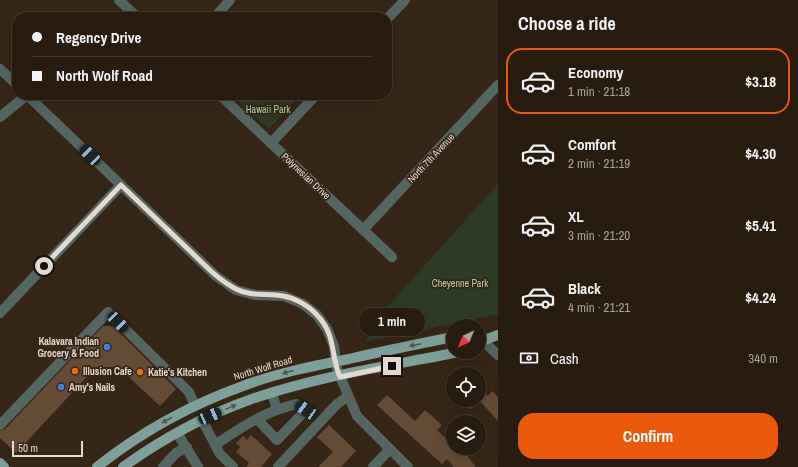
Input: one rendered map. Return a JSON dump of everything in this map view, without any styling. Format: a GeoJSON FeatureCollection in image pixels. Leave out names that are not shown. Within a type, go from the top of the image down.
{"type":"FeatureCollection","features":[{"type":"Feature","properties":{"kind":"main road"},"geometry":{"type":"LineString","coordinates":[[486,338],[498,335]]}},
{"type":"Feature","properties":{"kind":"main road","name":"North Wolf Road"},"geometry":{"type":"LineString","coordinates":[[97,467],[149,430],[195,406],[261,380],[336,361],[446,338]]}},
{"type":"Feature","properties":{"kind":"main road"},"geometry":{"type":"LineString","coordinates":[[123,467],[177,433],[202,420],[272,393],[446,355]]}},
{"type":"Feature","properties":{"kind":"main road"},"geometry":{"type":"LineString","coordinates":[[0,463],[4,467]]}},
{"type":"Feature","properties":{"kind":"street"},"geometry":{"type":"LineString","coordinates":[[119,0],[132,12]]}},
{"type":"Feature","properties":{"kind":"street"},"geometry":{"type":"LineString","coordinates":[[219,12],[230,0]]}},
{"type":"Feature","properties":{"kind":"street"},"geometry":{"type":"LineString","coordinates":[[392,14],[405,0]]}},
{"type":"Feature","properties":{"kind":"street"},"geometry":{"type":"LineString","coordinates":[[0,69],[12,80]]}},
{"type":"Feature","properties":{"kind":"street","name":"North 7th Avenue"},"geometry":{"type":"LineString","coordinates":[[363,230],[498,85]]}},
{"type":"Feature","properties":{"kind":"street"},"geometry":{"type":"LineString","coordinates":[[0,117],[21,100]]}},
{"type":"Feature","properties":{"kind":"street"},"geometry":{"type":"LineString","coordinates":[[32,100],[216,276],[236,290],[255,295],[284,296],[303,304],[317,315],[327,329],[332,340],[340,377],[357,416],[408,467]]}},
{"type":"Feature","properties":{"kind":"street","name":"Polynesian Drive"},"geometry":{"type":"LineString","coordinates":[[225,100],[392,257]]}},
{"type":"Feature","properties":{"kind":"street"},"geometry":{"type":"LineString","coordinates":[[271,143],[311,100]]}},
{"type":"Feature","properties":{"kind":"street"},"geometry":{"type":"LineString","coordinates":[[0,313],[121,185]]}},
{"type":"Feature","properties":{"kind":"street"},"geometry":{"type":"LineString","coordinates":[[0,425],[108,312],[189,392],[195,406]]}},
{"type":"Feature","properties":{"kind":"street"},"geometry":{"type":"LineString","coordinates":[[486,345],[498,355]]}},
{"type":"Feature","properties":{"kind":"street"},"geometry":{"type":"LineString","coordinates":[[272,393],[277,410]]}},
{"type":"Feature","properties":{"kind":"street"},"geometry":{"type":"LineString","coordinates":[[278,467],[337,404],[348,396]]}},
{"type":"Feature","properties":{"kind":"street"},"geometry":{"type":"LineString","coordinates":[[215,445],[247,424],[257,419],[277,410],[297,404],[306,410],[277,440],[257,419]]}},
{"type":"Feature","properties":{"kind":"street"},"geometry":{"type":"LineString","coordinates":[[202,420],[220,454],[233,467]]}},
{"type":"Feature","properties":{"kind":"street"},"geometry":{"type":"LineString","coordinates":[[177,433],[198,467]]}},
{"type":"Feature","properties":{"kind":"street"},"geometry":{"type":"LineString","coordinates":[[163,467],[176,454],[186,447]]}},
{"type":"Feature","properties":{"kind":"street"},"geometry":{"type":"LineString","coordinates":[[373,467],[390,449]]}},
{"type":"Feature","properties":{"kind":"green space","name":"Hawaii Park"},"geometry":{"type":"Polygon","coordinates":[[[237,100],[296,100],[269,129],[237,100]]]}},
{"type":"Feature","properties":{"kind":"green space","name":"Cheyenne Park"},"geometry":{"type":"Polygon","coordinates":[[[498,184],[498,314],[474,319],[446,319],[446,325],[366,342],[373,323],[498,184]]]}},
{"type":"Feature","properties":{"kind":"building"},"geometry":{"type":"Polygon","coordinates":[[[103,326],[113,326],[176,389],[160,406],[118,367],[96,367],[16,453],[0,438],[0,431],[5,429],[103,326]]]}},
{"type":"Feature","properties":{"kind":"building"},"geometry":{"type":"Polygon","coordinates":[[[492,391],[498,397],[498,421],[485,407],[486,394],[488,396],[492,391]]]}},
{"type":"Feature","properties":{"kind":"building"},"geometry":{"type":"Polygon","coordinates":[[[387,395],[415,421],[425,410],[442,425],[437,430],[446,438],[446,455],[466,455],[476,467],[454,467],[447,459],[442,464],[377,405],[387,395]]]}},
{"type":"Feature","properties":{"kind":"building"},"geometry":{"type":"Polygon","coordinates":[[[329,425],[356,451],[341,467],[318,467],[333,452],[317,437],[329,425]]]}},
{"type":"Feature","properties":{"kind":"building"},"geometry":{"type":"Polygon","coordinates":[[[251,435],[272,454],[261,467],[246,467],[249,463],[236,452],[240,447],[236,443],[243,436],[247,440],[251,435]]]}},
{"type":"Feature","properties":{"kind":"place","name":"Kalavara Indian Grocery & Food"},"geometry":{"type":"Point","coordinates":[107,347]}},
{"type":"Feature","properties":{"kind":"place","name":"Illusion Cafe"},"geometry":{"type":"Point","coordinates":[75,371]}},
{"type":"Feature","properties":{"kind":"place","name":"Katie's Kitchen"},"geometry":{"type":"Point","coordinates":[140,372]}},
{"type":"Feature","properties":{"kind":"place","name":"Amy's Nails"},"geometry":{"type":"Point","coordinates":[61,387]}},
{"type":"Feature","properties":{"kind":"route"},"geometry":{"type":"LineString","coordinates":[[44,266],[121,185],[216,276],[236,290],[255,295],[284,296],[303,304],[317,315],[327,329],[334,346],[337,369],[340,377],[392,366]]}}]}
